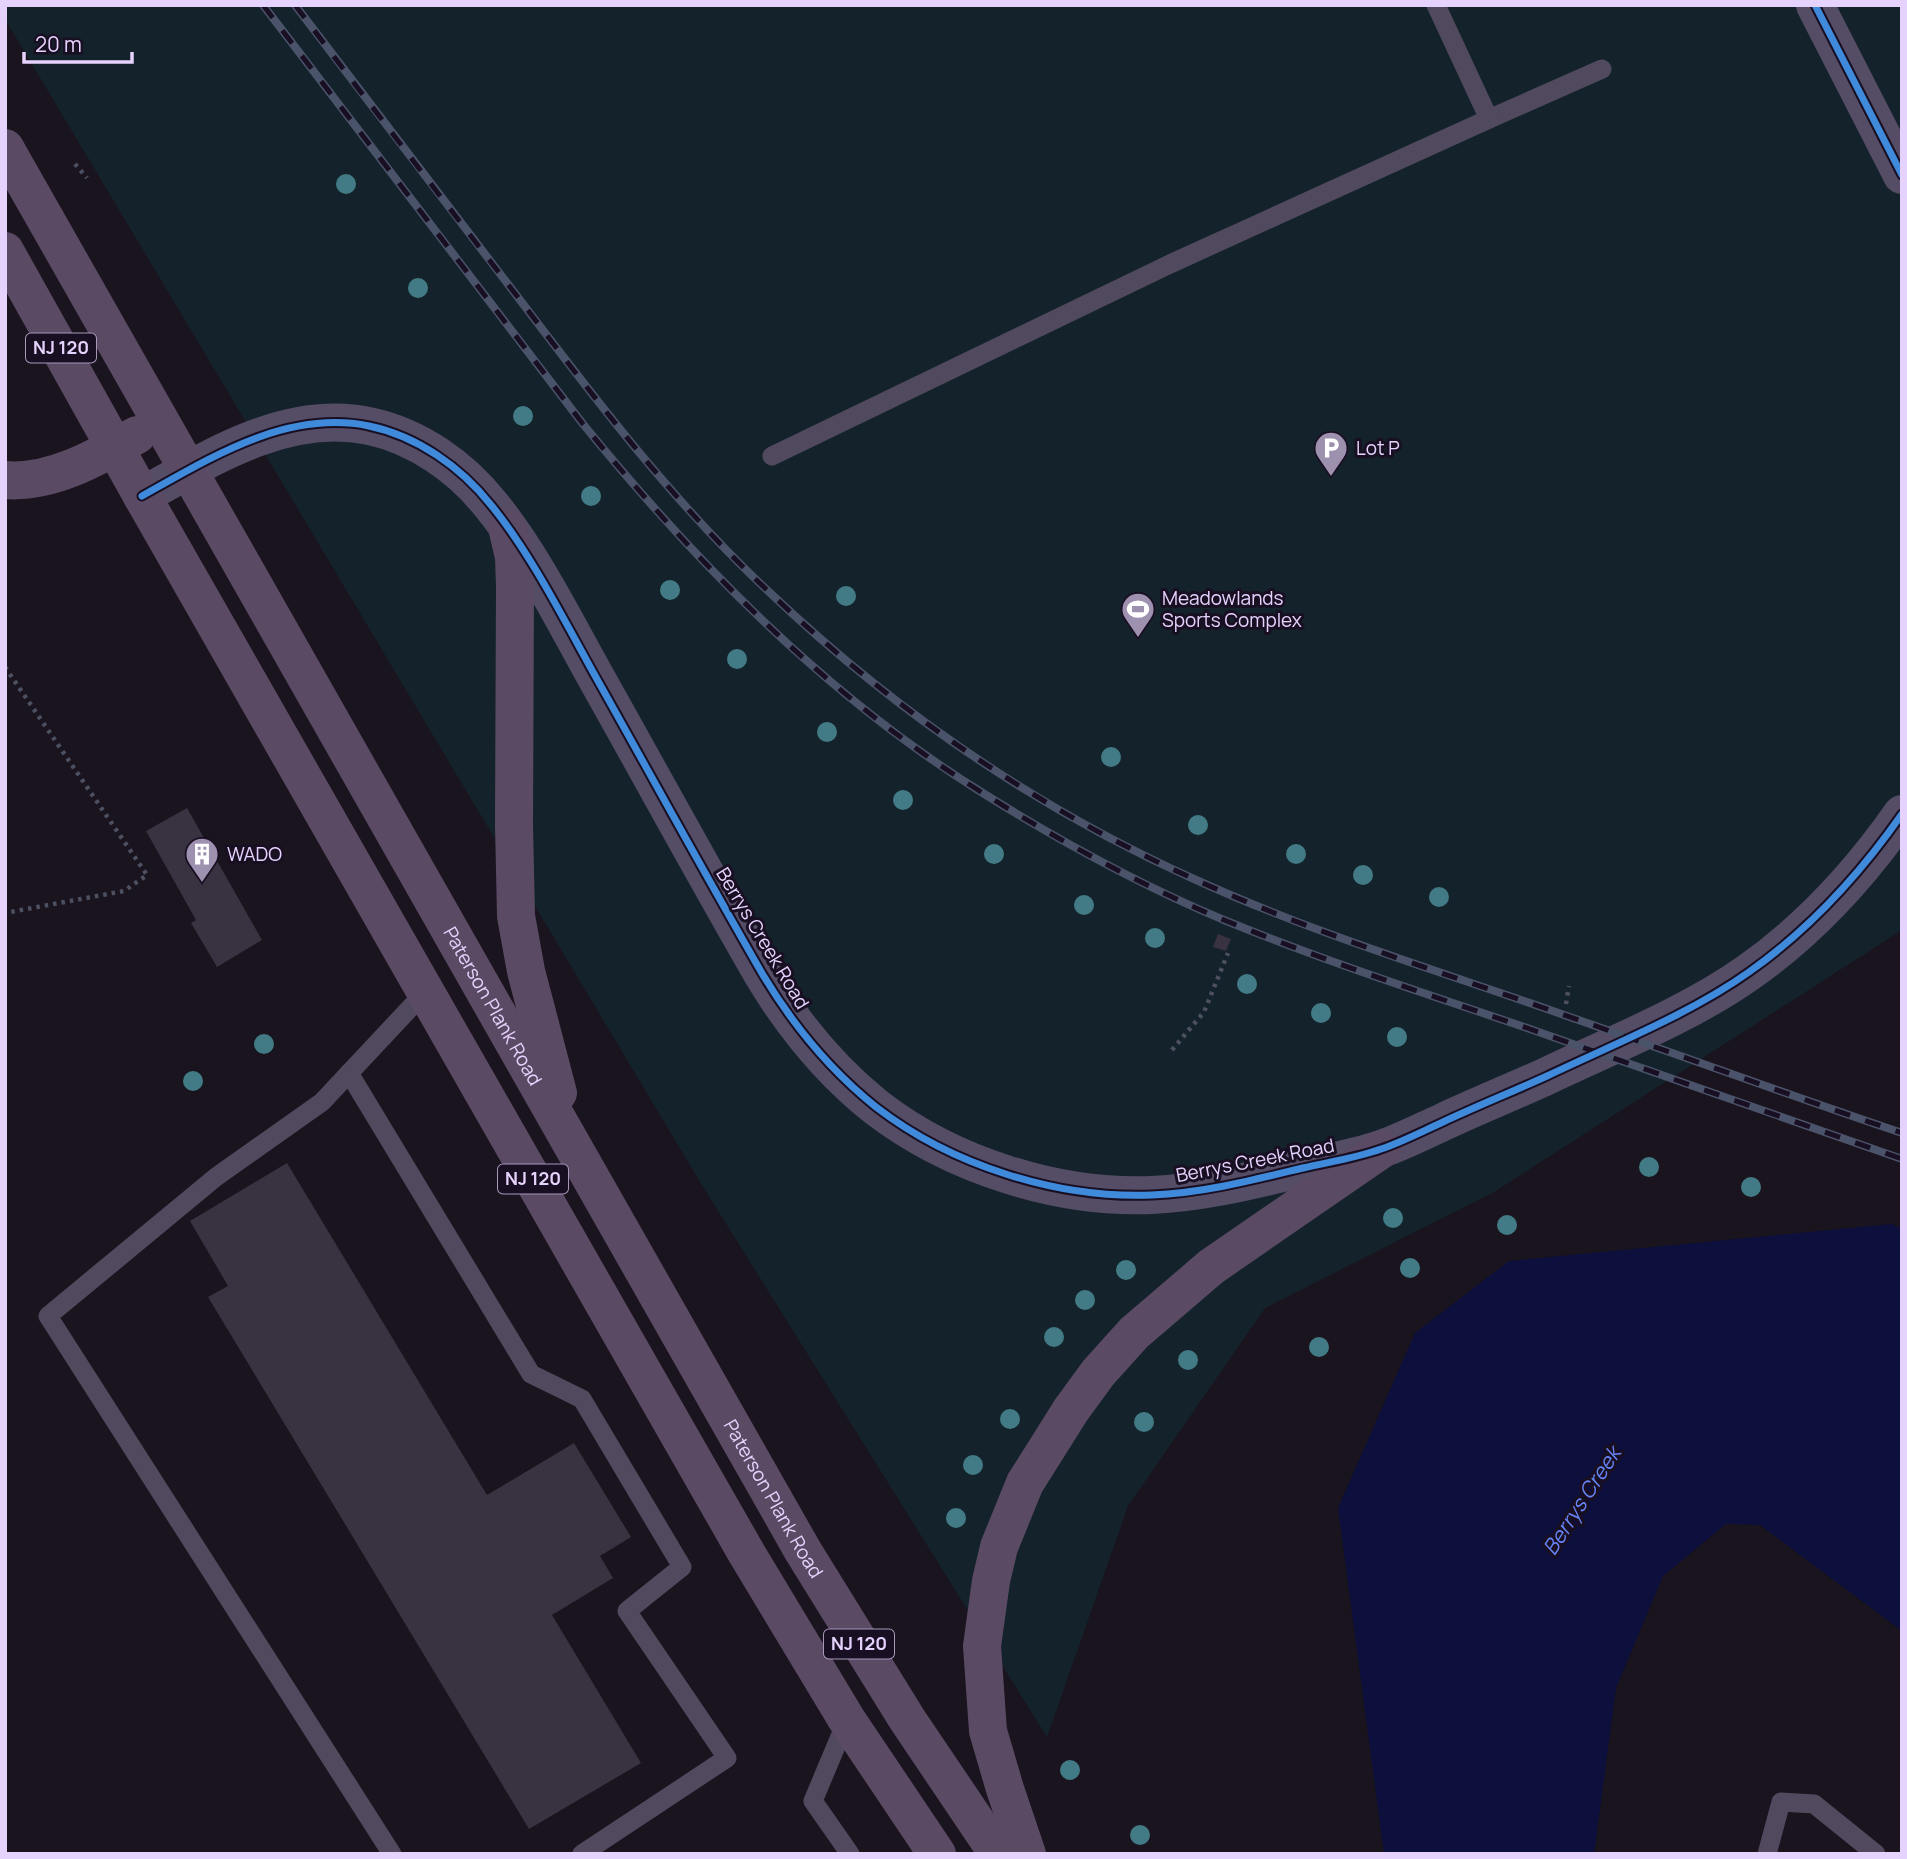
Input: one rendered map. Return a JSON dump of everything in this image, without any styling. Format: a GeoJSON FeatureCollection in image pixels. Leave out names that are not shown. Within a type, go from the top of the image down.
{"type":"FeatureCollection","features":[{"type":"Feature","properties":{"kind":"main road","name":"Paterson Plank Road"},"geometry":{"type":"LineString","coordinates":[[5,148],[835,1606],[943,1775],[998,1854]]}},
{"type":"Feature","properties":{"kind":"main road","name":"NJ 120"},"geometry":{"type":"LineString","coordinates":[[5,251],[142,496],[741,1543],[847,1720],[937,1854]]}},
{"type":"Feature","properties":{"kind":"main road"},"geometry":{"type":"LineString","coordinates":[[5,480],[38,478],[63,471],[116,447],[161,422]]}},
{"type":"Feature","properties":{"kind":"main road"},"geometry":{"type":"LineString","coordinates":[[507,527],[514,557],[515,586],[516,916],[526,971],[572,1144]]}},
{"type":"Feature","properties":{"kind":"main road"},"geometry":{"type":"LineString","coordinates":[[1027,1854],[988,1731],[982,1646],[991,1581],[999,1547],[1025,1483],[1098,1373],[1134,1334],[1211,1267],[1382,1149]]}},
{"type":"Feature","properties":{"kind":"street"},"geometry":{"type":"LineString","coordinates":[[1815,5],[1902,175]]}},
{"type":"Feature","properties":{"kind":"street","name":"Berrys Creek Road"},"geometry":{"type":"LineString","coordinates":[[142,496],[187,470],[247,441],[292,428],[330,423],[369,426],[421,445],[445,460],[491,503],[507,527],[554,604],[782,1007],[838,1073],[876,1107],[910,1130],[988,1167],[1032,1181],[1110,1195],[1152,1195],[1203,1190],[1382,1149],[1618,1042],[1707,998],[1749,972],[1820,913],[1852,879],[1902,814]]}},
{"type":"Feature","properties":{"kind":"lane"},"geometry":{"type":"LineString","coordinates":[[1436,5],[1489,119]]}},
{"type":"Feature","properties":{"kind":"lane"},"geometry":{"type":"LineString","coordinates":[[772,456],[1170,264],[1602,69]]}},
{"type":"Feature","properties":{"kind":"lane"},"geometry":{"type":"LineString","coordinates":[[392,1854],[48,1316],[216,1177],[322,1102],[426,991]]}},
{"type":"Feature","properties":{"kind":"lane"},"geometry":{"type":"LineString","coordinates":[[349,1073],[531,1374],[582,1399],[682,1567],[626,1611],[727,1758],[582,1854]]}},
{"type":"Feature","properties":{"kind":"lane"},"geometry":{"type":"LineString","coordinates":[[847,1720],[813,1801],[850,1854]]}},
{"type":"Feature","properties":{"kind":"lane"},"geometry":{"type":"LineString","coordinates":[[1767,1854],[1781,1802],[1814,1804],[1876,1854]]}},
{"type":"Feature","properties":{"kind":"path"},"geometry":{"type":"LineString","coordinates":[[75,164],[87,178]]}},
{"type":"Feature","properties":{"kind":"path"},"geometry":{"type":"LineString","coordinates":[[5,667],[148,875],[124,891],[5,913]]}},
{"type":"Feature","properties":{"kind":"path"},"geometry":{"type":"LineString","coordinates":[[1172,1050],[1204,1012],[1228,953]]}},
{"type":"Feature","properties":{"kind":"path"},"geometry":{"type":"LineString","coordinates":[[1566,1004],[1569,986]]}},
{"type":"Feature","properties":{"kind":"shaded area","name":"Meadowlands Sports Complex"},"geometry":{"type":"Polygon","coordinates":[[[5,5],[1902,5],[1902,930],[1494,1192],[1265,1308],[1128,1506],[1047,1737],[700,1182],[5,19],[5,5]]]}},
{"type":"Feature","properties":{"kind":"water","name":"Berrys Creek"},"geometry":{"type":"Polygon","coordinates":[[[1892,1224],[1902,1229],[1902,1631],[1760,1525],[1726,1524],[1663,1576],[1616,1688],[1594,1854],[1384,1854],[1338,1508],[1415,1333],[1509,1261],[1892,1224]]]}},
{"type":"Feature","properties":{"kind":"building","name":"WADO"},"geometry":{"type":"Polygon","coordinates":[[[187,808],[262,940],[217,967],[191,923],[196,920],[146,831],[187,808]]]}},
{"type":"Feature","properties":{"kind":"building"},"geometry":{"type":"Polygon","coordinates":[[[1218,934],[1231,939],[1226,951],[1213,947],[1218,934]]]}},
{"type":"Feature","properties":{"kind":"building"},"geometry":{"type":"Polygon","coordinates":[[[287,1163],[487,1495],[574,1443],[631,1537],[600,1556],[613,1578],[552,1615],[641,1763],[529,1829],[208,1297],[228,1286],[190,1221],[287,1163]]]}},
{"type":"Feature","properties":{"kind":"railway"},"geometry":{"type":"LineString","coordinates":[[263,5],[583,424],[626,476],[717,576],[766,623],[816,669],[922,752],[978,790],[1067,843],[1129,876],[1224,920],[1338,963],[1902,1159]]}},
{"type":"Feature","properties":{"kind":"railway"},"geometry":{"type":"LineString","coordinates":[[295,5],[576,373],[667,485],[767,590],[815,634],[915,715],[1022,788],[1078,821],[1135,851],[1237,898],[1369,948],[1902,1133]]}},
{"type":"Feature","properties":{"kind":"cycle path"},"geometry":{"type":"LineString","coordinates":[[1815,5],[1902,175]]}},
{"type":"Feature","properties":{"kind":"cycle path"},"geometry":{"type":"LineString","coordinates":[[142,496],[250,440],[308,424],[338,423],[387,431],[421,445],[452,466],[491,505],[534,568],[763,975],[814,1046],[876,1107],[937,1146],[1006,1174],[1079,1191],[1116,1195],[1190,1192],[1372,1152],[1624,1041],[1702,1002],[1749,972],[1793,938],[1851,879],[1902,814]]}},
{"type":"Feature","properties":{"kind":"place","name":"Lot P"},"geometry":{"type":"Point","coordinates":[1331,478]}},
{"type":"Feature","properties":{"kind":"place","name":"Meadowlands Sports Complex"},"geometry":{"type":"Point","coordinates":[1138,639]}},
{"type":"Feature","properties":{"kind":"place","name":"WADO"},"geometry":{"type":"Point","coordinates":[202,884]}}]}
